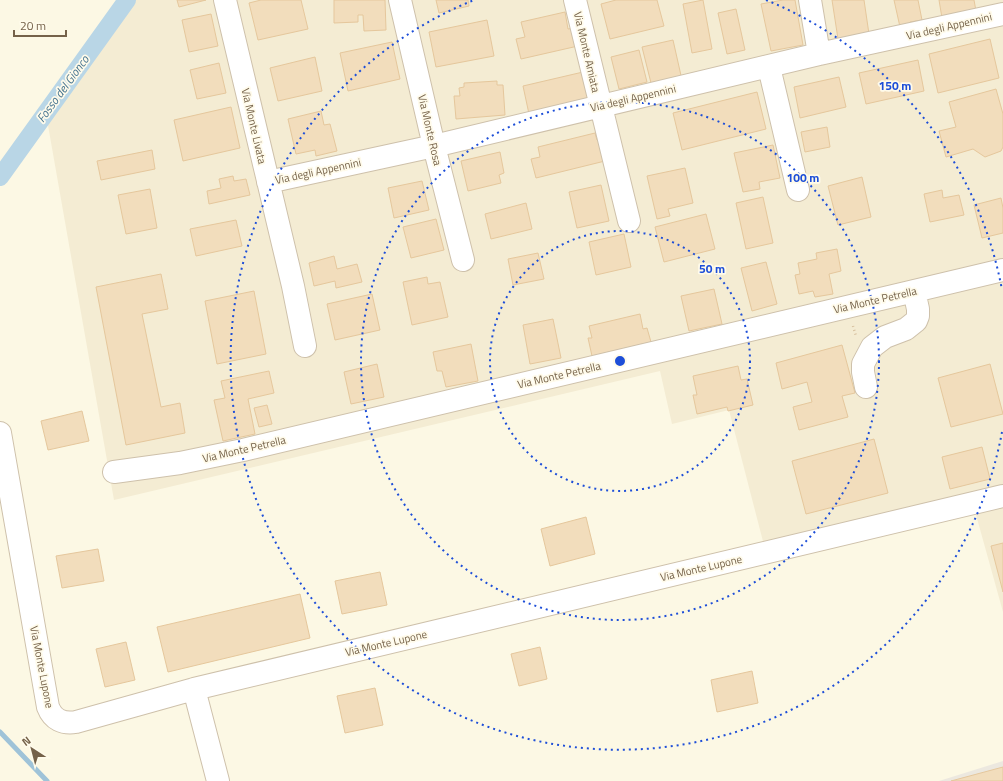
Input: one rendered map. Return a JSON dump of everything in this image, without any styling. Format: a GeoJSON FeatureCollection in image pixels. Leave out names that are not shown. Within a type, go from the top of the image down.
{"type":"FeatureCollection","features":[{"type":"Feature","properties":{"kind":"street","name":"Via Monte Livata"},"geometry":{"type":"LineString","coordinates":[[225,0],[305,346]]}},
{"type":"Feature","properties":{"kind":"street","name":"Via Monte Rosa"},"geometry":{"type":"LineString","coordinates":[[400,0],[434,146],[463,260]]}},
{"type":"Feature","properties":{"kind":"street","name":"Via Monte Amiata"},"geometry":{"type":"LineString","coordinates":[[575,0],[629,220]]}},
{"type":"Feature","properties":{"kind":"street"},"geometry":{"type":"LineString","coordinates":[[810,0],[819,54]]}},
{"type":"Feature","properties":{"kind":"street","name":"Via degli Appennini"},"geometry":{"type":"LineString","coordinates":[[268,182],[434,146],[819,54],[1000,14]]}},
{"type":"Feature","properties":{"kind":"street"},"geometry":{"type":"LineString","coordinates":[[769,66],[798,190]]}},
{"type":"Feature","properties":{"kind":"street","name":"Via Monte Petrella"},"geometry":{"type":"LineString","coordinates":[[114,472],[201,459],[243,450],[1003,270]]}},
{"type":"Feature","properties":{"kind":"street"},"geometry":{"type":"LineString","coordinates":[[866,386],[863,364],[872,347],[884,337],[906,329],[916,321],[918,309],[914,291]]}},
{"type":"Feature","properties":{"kind":"street","name":"Via Monte Lupone"},"geometry":{"type":"LineString","coordinates":[[0,433],[46,700],[53,716],[56,719],[66,723],[76,722],[194,689],[1003,496]]}},
{"type":"Feature","properties":{"kind":"street"},"geometry":{"type":"LineString","coordinates":[[194,689],[218,781]]}},
{"type":"Feature","properties":{"kind":"shaded area"},"geometry":{"type":"Polygon","coordinates":[[[127,0],[1003,0],[1003,612],[973,504],[766,553],[729,410],[672,424],[660,371],[114,500],[46,114],[127,0]]]}},
{"type":"Feature","properties":{"kind":"shaded area"},"geometry":{"type":"Polygon","coordinates":[[[1003,761],[1003,781],[939,781],[1003,761]]]}},
{"type":"Feature","properties":{"kind":"building"},"geometry":{"type":"Polygon","coordinates":[[[177,0],[206,0],[179,7],[177,0]]]}},
{"type":"Feature","properties":{"kind":"building"},"geometry":{"type":"Polygon","coordinates":[[[261,0],[301,0],[308,29],[258,40],[249,3],[261,0]]]}},
{"type":"Feature","properties":{"kind":"building"},"geometry":{"type":"Polygon","coordinates":[[[334,0],[385,0],[386,30],[364,31],[363,15],[358,15],[358,22],[334,23],[334,0]]]}},
{"type":"Feature","properties":{"kind":"building"},"geometry":{"type":"Polygon","coordinates":[[[436,0],[468,0],[469,6],[439,13],[436,0]]]}},
{"type":"Feature","properties":{"kind":"building"},"geometry":{"type":"Polygon","coordinates":[[[616,0],[657,0],[664,26],[610,39],[601,4],[616,0]]]}},
{"type":"Feature","properties":{"kind":"building"},"geometry":{"type":"Polygon","coordinates":[[[703,0],[712,49],[692,53],[683,4],[703,0]]]}},
{"type":"Feature","properties":{"kind":"building"},"geometry":{"type":"Polygon","coordinates":[[[783,0],[795,0],[803,45],[771,51],[761,4],[783,0]]]}},
{"type":"Feature","properties":{"kind":"building"},"geometry":{"type":"Polygon","coordinates":[[[832,0],[864,0],[869,34],[838,39],[832,0]]]}},
{"type":"Feature","properties":{"kind":"building"},"geometry":{"type":"Polygon","coordinates":[[[894,0],[918,0],[922,20],[910,22],[911,24],[900,27],[894,0]]]}},
{"type":"Feature","properties":{"kind":"building"},"geometry":{"type":"Polygon","coordinates":[[[939,0],[974,0],[976,11],[942,18],[939,0]]]}},
{"type":"Feature","properties":{"kind":"building"},"geometry":{"type":"Polygon","coordinates":[[[736,9],[745,50],[727,54],[718,13],[736,9]]]}},
{"type":"Feature","properties":{"kind":"building"},"geometry":{"type":"Polygon","coordinates":[[[565,12],[568,29],[574,28],[578,46],[521,59],[516,39],[525,37],[521,22],[565,12]]]}},
{"type":"Feature","properties":{"kind":"building"},"geometry":{"type":"Polygon","coordinates":[[[211,14],[218,46],[189,52],[182,20],[211,14]]]}},
{"type":"Feature","properties":{"kind":"building"},"geometry":{"type":"Polygon","coordinates":[[[487,20],[494,56],[436,67],[429,32],[487,20]]]}},
{"type":"Feature","properties":{"kind":"building"},"geometry":{"type":"Polygon","coordinates":[[[990,39],[999,78],[938,93],[929,54],[990,39]]]}},
{"type":"Feature","properties":{"kind":"building"},"geometry":{"type":"Polygon","coordinates":[[[673,40],[682,80],[652,87],[642,47],[673,40]]]}},
{"type":"Feature","properties":{"kind":"building"},"geometry":{"type":"Polygon","coordinates":[[[392,42],[400,79],[348,91],[340,53],[392,42]]]}},
{"type":"Feature","properties":{"kind":"building"},"geometry":{"type":"Polygon","coordinates":[[[639,50],[647,82],[619,89],[611,57],[639,50]]]}},
{"type":"Feature","properties":{"kind":"building"},"geometry":{"type":"Polygon","coordinates":[[[315,57],[322,91],[278,101],[270,68],[315,57]]]}},
{"type":"Feature","properties":{"kind":"building"},"geometry":{"type":"Polygon","coordinates":[[[918,60],[924,91],[866,104],[859,73],[918,60]]]}},
{"type":"Feature","properties":{"kind":"building"},"geometry":{"type":"Polygon","coordinates":[[[219,63],[226,93],[197,99],[190,70],[219,63]]]}},
{"type":"Feature","properties":{"kind":"building"},"geometry":{"type":"Polygon","coordinates":[[[583,72],[589,100],[529,114],[523,86],[583,72]]]}},
{"type":"Feature","properties":{"kind":"building"},"geometry":{"type":"Polygon","coordinates":[[[839,77],[846,107],[800,118],[794,87],[839,77]]]}},
{"type":"Feature","properties":{"kind":"building"},"geometry":{"type":"Polygon","coordinates":[[[497,81],[497,85],[503,85],[505,115],[456,119],[454,96],[460,96],[459,88],[464,87],[464,83],[497,81]]]}},
{"type":"Feature","properties":{"kind":"building"},"geometry":{"type":"Polygon","coordinates":[[[996,89],[1003,114],[1003,147],[1001,151],[985,157],[973,149],[946,157],[939,131],[956,127],[949,102],[996,89]]]}},
{"type":"Feature","properties":{"kind":"building"},"geometry":{"type":"Polygon","coordinates":[[[757,92],[766,129],[682,150],[673,113],[757,92]]]}},
{"type":"Feature","properties":{"kind":"building"},"geometry":{"type":"Polygon","coordinates":[[[231,107],[240,148],[183,161],[174,120],[231,107]]]}},
{"type":"Feature","properties":{"kind":"building"},"geometry":{"type":"Polygon","coordinates":[[[321,111],[324,125],[330,124],[337,151],[316,156],[315,150],[296,154],[288,119],[321,111]]]}},
{"type":"Feature","properties":{"kind":"building"},"geometry":{"type":"Polygon","coordinates":[[[827,127],[830,147],[805,152],[801,132],[827,127]]]}},
{"type":"Feature","properties":{"kind":"building"},"geometry":{"type":"Polygon","coordinates":[[[595,133],[597,140],[600,139],[605,161],[536,178],[531,159],[540,157],[538,147],[595,133]]]}},
{"type":"Feature","properties":{"kind":"building"},"geometry":{"type":"Polygon","coordinates":[[[773,145],[780,178],[759,182],[760,189],[743,192],[734,153],[773,145]]]}},
{"type":"Feature","properties":{"kind":"building"},"geometry":{"type":"Polygon","coordinates":[[[152,150],[155,169],[101,180],[97,161],[152,150]]]}},
{"type":"Feature","properties":{"kind":"building"},"geometry":{"type":"Polygon","coordinates":[[[500,152],[504,173],[499,175],[501,183],[468,191],[461,161],[500,152]]]}},
{"type":"Feature","properties":{"kind":"building"},"geometry":{"type":"Polygon","coordinates":[[[685,168],[693,203],[668,209],[670,216],[657,219],[647,176],[685,168]]]}},
{"type":"Feature","properties":{"kind":"building"},"geometry":{"type":"Polygon","coordinates":[[[233,176],[234,181],[246,179],[250,195],[209,204],[207,191],[221,188],[219,179],[233,176]]]}},
{"type":"Feature","properties":{"kind":"building"},"geometry":{"type":"Polygon","coordinates":[[[862,177],[871,217],[838,225],[828,186],[862,177]]]}},
{"type":"Feature","properties":{"kind":"building"},"geometry":{"type":"Polygon","coordinates":[[[422,181],[429,210],[394,218],[388,188],[422,181]]]}},
{"type":"Feature","properties":{"kind":"building"},"geometry":{"type":"Polygon","coordinates":[[[601,185],[609,221],[577,228],[569,192],[601,185]]]}},
{"type":"Feature","properties":{"kind":"building"},"geometry":{"type":"Polygon","coordinates":[[[150,189],[157,228],[126,234],[118,195],[150,189]]]}},
{"type":"Feature","properties":{"kind":"building"},"geometry":{"type":"Polygon","coordinates":[[[942,190],[943,198],[959,195],[964,215],[930,222],[924,194],[942,190]]]}},
{"type":"Feature","properties":{"kind":"building"},"geometry":{"type":"Polygon","coordinates":[[[763,197],[773,243],[746,249],[736,203],[763,197]]]}},
{"type":"Feature","properties":{"kind":"building"},"geometry":{"type":"Polygon","coordinates":[[[1001,198],[1003,208],[1003,233],[982,238],[974,205],[1001,198]]]}},
{"type":"Feature","properties":{"kind":"building"},"geometry":{"type":"Polygon","coordinates":[[[526,203],[532,229],[491,239],[485,214],[526,203]]]}},
{"type":"Feature","properties":{"kind":"building"},"geometry":{"type":"Polygon","coordinates":[[[706,214],[715,249],[664,262],[655,227],[706,214]]]}},
{"type":"Feature","properties":{"kind":"building"},"geometry":{"type":"Polygon","coordinates":[[[436,219],[444,250],[411,258],[403,227],[436,219]]]}},
{"type":"Feature","properties":{"kind":"building"},"geometry":{"type":"Polygon","coordinates":[[[236,220],[242,246],[196,256],[190,229],[236,220]]]}},
{"type":"Feature","properties":{"kind":"building"},"geometry":{"type":"Polygon","coordinates":[[[624,234],[631,267],[596,275],[589,242],[624,234]]]}},
{"type":"Feature","properties":{"kind":"building"},"geometry":{"type":"Polygon","coordinates":[[[837,249],[841,271],[829,274],[833,294],[815,297],[813,291],[799,294],[795,275],[800,274],[798,263],[817,259],[816,253],[837,249]]]}},
{"type":"Feature","properties":{"kind":"building"},"geometry":{"type":"Polygon","coordinates":[[[538,253],[544,279],[513,285],[508,259],[538,253]]]}},
{"type":"Feature","properties":{"kind":"building"},"geometry":{"type":"Polygon","coordinates":[[[334,256],[337,269],[357,264],[362,282],[336,288],[335,281],[314,286],[309,263],[334,256]]]}},
{"type":"Feature","properties":{"kind":"building"},"geometry":{"type":"Polygon","coordinates":[[[766,262],[777,304],[752,311],[741,268],[766,262]]]}},
{"type":"Feature","properties":{"kind":"building"},"geometry":{"type":"Polygon","coordinates":[[[161,274],[168,309],[142,314],[161,407],[180,403],[185,433],[126,445],[96,287],[161,274]]]}},
{"type":"Feature","properties":{"kind":"building"},"geometry":{"type":"Polygon","coordinates":[[[427,277],[428,284],[440,282],[448,317],[412,325],[403,282],[427,277]]]}},
{"type":"Feature","properties":{"kind":"building"},"geometry":{"type":"Polygon","coordinates":[[[714,289],[722,324],[689,331],[681,296],[714,289]]]}},
{"type":"Feature","properties":{"kind":"building"},"geometry":{"type":"Polygon","coordinates":[[[254,291],[266,354],[217,364],[205,301],[254,291]]]}},
{"type":"Feature","properties":{"kind":"building"},"geometry":{"type":"Polygon","coordinates":[[[372,294],[380,330],[335,340],[327,304],[372,294]]]}},
{"type":"Feature","properties":{"kind":"building"},"geometry":{"type":"Polygon","coordinates":[[[640,314],[643,329],[647,328],[651,342],[592,356],[588,338],[592,338],[589,326],[640,314]]]}},
{"type":"Feature","properties":{"kind":"building"},"geometry":{"type":"Polygon","coordinates":[[[553,319],[561,358],[530,364],[523,325],[553,319]]]}},
{"type":"Feature","properties":{"kind":"building"},"geometry":{"type":"Polygon","coordinates":[[[471,344],[478,381],[446,387],[442,371],[437,371],[433,352],[471,344]]]}},
{"type":"Feature","properties":{"kind":"building"},"geometry":{"type":"Polygon","coordinates":[[[842,345],[855,393],[842,396],[848,417],[799,430],[793,407],[812,402],[807,382],[782,389],[776,363],[842,345]]]}},
{"type":"Feature","properties":{"kind":"building"},"geometry":{"type":"Polygon","coordinates":[[[377,364],[384,397],[351,404],[344,372],[377,364]]]}},
{"type":"Feature","properties":{"kind":"building"},"geometry":{"type":"Polygon","coordinates":[[[990,364],[1003,414],[951,427],[938,378],[990,364]]]}},
{"type":"Feature","properties":{"kind":"building"},"geometry":{"type":"Polygon","coordinates":[[[738,366],[741,380],[747,379],[753,405],[728,411],[727,407],[697,414],[693,395],[697,395],[693,376],[738,366]]]}},
{"type":"Feature","properties":{"kind":"building"},"geometry":{"type":"Polygon","coordinates":[[[269,371],[274,393],[248,399],[255,434],[223,441],[214,400],[225,398],[221,381],[269,371]]]}},
{"type":"Feature","properties":{"kind":"building"},"geometry":{"type":"Polygon","coordinates":[[[267,405],[272,424],[259,427],[254,408],[267,405]]]}},
{"type":"Feature","properties":{"kind":"building"},"geometry":{"type":"Polygon","coordinates":[[[82,411],[89,441],[48,450],[41,421],[82,411]]]}},
{"type":"Feature","properties":{"kind":"building"},"geometry":{"type":"Polygon","coordinates":[[[874,439],[888,493],[806,514],[792,461],[874,439]]]}},
{"type":"Feature","properties":{"kind":"building"},"geometry":{"type":"Polygon","coordinates":[[[982,447],[990,479],[950,489],[942,457],[982,447]]]}},
{"type":"Feature","properties":{"kind":"building"},"geometry":{"type":"Polygon","coordinates":[[[586,517],[595,554],[550,566],[541,529],[586,517]]]}},
{"type":"Feature","properties":{"kind":"building"},"geometry":{"type":"Polygon","coordinates":[[[1003,543],[1003,592],[991,546],[1003,543]]]}},
{"type":"Feature","properties":{"kind":"building"},"geometry":{"type":"Polygon","coordinates":[[[98,549],[104,581],[62,588],[56,556],[98,549]]]}},
{"type":"Feature","properties":{"kind":"building"},"geometry":{"type":"Polygon","coordinates":[[[380,572],[387,605],[342,614],[335,581],[380,572]]]}},
{"type":"Feature","properties":{"kind":"building"},"geometry":{"type":"Polygon","coordinates":[[[300,594],[310,638],[168,672],[157,627],[300,594]]]}},
{"type":"Feature","properties":{"kind":"building"},"geometry":{"type":"Polygon","coordinates":[[[126,642],[135,680],[105,687],[96,649],[126,642]]]}},
{"type":"Feature","properties":{"kind":"building"},"geometry":{"type":"Polygon","coordinates":[[[540,647],[547,679],[519,686],[511,654],[540,647]]]}},
{"type":"Feature","properties":{"kind":"building"},"geometry":{"type":"Polygon","coordinates":[[[752,671],[758,703],[717,712],[711,680],[752,671]]]}},
{"type":"Feature","properties":{"kind":"building"},"geometry":{"type":"Polygon","coordinates":[[[375,688],[383,725],[345,733],[337,696],[375,688]]]}},
{"type":"Feature","properties":{"kind":"building"},"geometry":{"type":"Polygon","coordinates":[[[1003,767],[1003,781],[951,781],[1003,767]]]}},
{"type":"Feature","properties":{"kind":"waterway","name":"Fosso del Gionco"},"geometry":{"type":"LineString","coordinates":[[0,177],[127,0]]}},
{"type":"Feature","properties":{"kind":"waterway"},"geometry":{"type":"LineString","coordinates":[[0,732],[47,781]]}}]}
